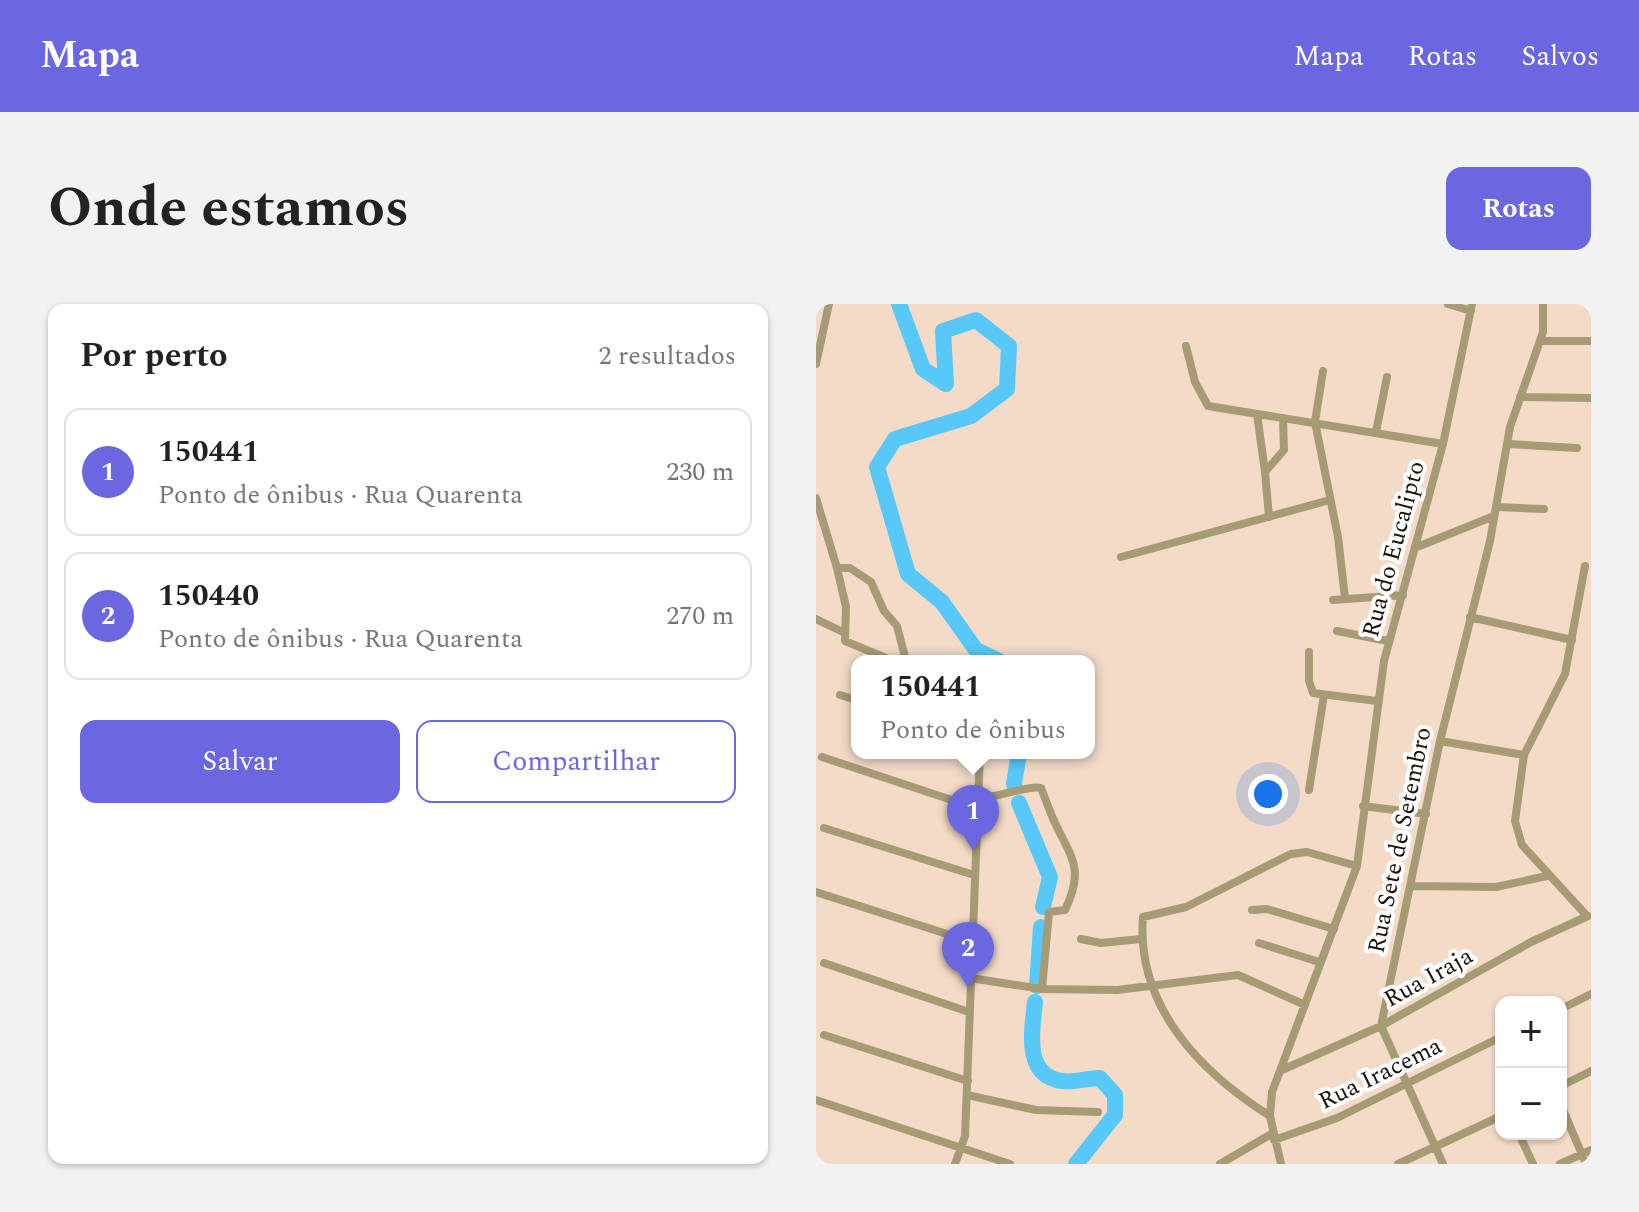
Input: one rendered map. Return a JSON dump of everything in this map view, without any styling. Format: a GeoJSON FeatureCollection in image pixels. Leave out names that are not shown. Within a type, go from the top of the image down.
{"type":"FeatureCollection","features":[{"type":"Feature","properties":{"kind":"street"},"geometry":{"type":"LineString","coordinates":[[816,364],[829,304]]}},
{"type":"Feature","properties":{"kind":"street"},"geometry":{"type":"LineString","coordinates":[[1448,304],[1471,307]]}},
{"type":"Feature","properties":{"kind":"street","name":"Rua Sete de Setembro"},"geometry":{"type":"LineString","coordinates":[[1381,1026],[1440,741],[1496,512],[1508,444],[1520,397],[1541,341],[1543,304]]}},
{"type":"Feature","properties":{"kind":"street","name":"Rua do Eucalipto"},"geometry":{"type":"LineString","coordinates":[[1281,1164],[1270,1116],[1272,1092],[1357,866],[1377,701],[1388,641],[1417,547],[1443,444],[1471,307]]}},
{"type":"Feature","properties":{"kind":"street"},"geometry":{"type":"LineString","coordinates":[[1541,341],[1591,341]]}},
{"type":"Feature","properties":{"kind":"street"},"geometry":{"type":"LineString","coordinates":[[1186,346],[1200,396],[1208,406],[1443,444]]}},
{"type":"Feature","properties":{"kind":"street"},"geometry":{"type":"LineString","coordinates":[[1323,371],[1315,422],[1340,550],[1345,598]]}},
{"type":"Feature","properties":{"kind":"street"},"geometry":{"type":"LineString","coordinates":[[1376,432],[1387,377]]}},
{"type":"Feature","properties":{"kind":"street"},"geometry":{"type":"LineString","coordinates":[[1520,397],[1591,398]]}},
{"type":"Feature","properties":{"kind":"street"},"geometry":{"type":"LineString","coordinates":[[1257,414],[1269,517]]}},
{"type":"Feature","properties":{"kind":"street"},"geometry":{"type":"LineString","coordinates":[[1265,472],[1284,450],[1283,418]]}},
{"type":"Feature","properties":{"kind":"street"},"geometry":{"type":"LineString","coordinates":[[1508,444],[1577,448]]}},
{"type":"Feature","properties":{"kind":"street"},"geometry":{"type":"LineString","coordinates":[[816,498],[846,607],[843,632],[849,645],[876,655]]}},
{"type":"Feature","properties":{"kind":"street"},"geometry":{"type":"LineString","coordinates":[[1121,557],[1330,500]]}},
{"type":"Feature","properties":{"kind":"street"},"geometry":{"type":"LineString","coordinates":[[1417,547],[1496,512],[1544,509]]}},
{"type":"Feature","properties":{"kind":"street"},"geometry":{"type":"LineString","coordinates":[[1585,566],[1564,680],[1524,755],[1515,821],[1522,845],[1547,876],[1589,916]]}},
{"type":"Feature","properties":{"kind":"street"},"geometry":{"type":"LineString","coordinates":[[837,568],[850,568],[871,582],[884,611],[897,626],[904,655]]}},
{"type":"Feature","properties":{"kind":"street"},"geometry":{"type":"LineString","coordinates":[[1333,600],[1403,595]]}},
{"type":"Feature","properties":{"kind":"street"},"geometry":{"type":"LineString","coordinates":[[1470,617],[1572,640]]}},
{"type":"Feature","properties":{"kind":"street"},"geometry":{"type":"LineString","coordinates":[[816,619],[843,632]]}},
{"type":"Feature","properties":{"kind":"street"},"geometry":{"type":"LineString","coordinates":[[1337,631],[1388,641]]}},
{"type":"Feature","properties":{"kind":"street"},"geometry":{"type":"LineString","coordinates":[[1309,652],[1311,690],[1324,695],[1377,701]]}},
{"type":"Feature","properties":{"kind":"street"},"geometry":{"type":"LineString","coordinates":[[840,695],[851,698]]}},
{"type":"Feature","properties":{"kind":"street"},"geometry":{"type":"LineString","coordinates":[[1309,790],[1324,695]]}},
{"type":"Feature","properties":{"kind":"street"},"geometry":{"type":"LineString","coordinates":[[1440,741],[1524,755]]}},
{"type":"Feature","properties":{"kind":"street"},"geometry":{"type":"LineString","coordinates":[[822,757],[976,804],[1033,787],[1043,793],[1056,827],[1072,853],[1075,880],[1066,909],[1049,912],[1042,989]]}},
{"type":"Feature","properties":{"kind":"street"},"geometry":{"type":"LineString","coordinates":[[955,1164],[962,1149],[968,1081],[980,759]]}},
{"type":"Feature","properties":{"kind":"street"},"geometry":{"type":"LineString","coordinates":[[1363,806],[1426,814]]}},
{"type":"Feature","properties":{"kind":"street"},"geometry":{"type":"LineString","coordinates":[[824,828],[974,875]]}},
{"type":"Feature","properties":{"kind":"street"},"geometry":{"type":"LineString","coordinates":[[1270,1116],[1227,1085],[1180,1042],[1153,985],[1141,939],[1145,914],[1186,907],[1291,854],[1307,852],[1357,866]]}},
{"type":"Feature","properties":{"kind":"street"},"geometry":{"type":"LineString","coordinates":[[1411,886],[1496,887],[1547,876]]}},
{"type":"Feature","properties":{"kind":"street"},"geometry":{"type":"LineString","coordinates":[[816,892],[972,942]]}},
{"type":"Feature","properties":{"kind":"street"},"geometry":{"type":"LineString","coordinates":[[1252,910],[1267,909],[1334,929]]}},
{"type":"Feature","properties":{"kind":"street","name":"Rua Iraja"},"geometry":{"type":"LineString","coordinates":[[1282,1070],[1381,1026],[1531,942],[1589,916]]}},
{"type":"Feature","properties":{"kind":"street"},"geometry":{"type":"LineString","coordinates":[[1081,939],[1101,943],[1141,939]]}},
{"type":"Feature","properties":{"kind":"street"},"geometry":{"type":"LineString","coordinates":[[1259,943],[1319,962]]}},
{"type":"Feature","properties":{"kind":"street"},"geometry":{"type":"LineString","coordinates":[[824,963],[969,1012]]}},
{"type":"Feature","properties":{"kind":"street"},"geometry":{"type":"LineString","coordinates":[[970,978],[1042,989],[1117,990],[1238,975],[1305,1005]]}},
{"type":"Feature","properties":{"kind":"street"},"geometry":{"type":"LineString","coordinates":[[1567,1006],[1591,994]]}},
{"type":"Feature","properties":{"kind":"street"},"geometry":{"type":"LineString","coordinates":[[1381,1026],[1443,1164]]}},
{"type":"Feature","properties":{"kind":"street"},"geometry":{"type":"LineString","coordinates":[[824,1035],[968,1081]]}},
{"type":"Feature","properties":{"kind":"street","name":"Rua Iracema"},"geometry":{"type":"LineString","coordinates":[[1220,1164],[1274,1136],[1337,1118],[1495,1040]]}},
{"type":"Feature","properties":{"kind":"street"},"geometry":{"type":"LineString","coordinates":[[1567,1083],[1591,1071]]}},
{"type":"Feature","properties":{"kind":"street"},"geometry":{"type":"LineString","coordinates":[[967,1095],[1036,1110],[1098,1112]]}},
{"type":"Feature","properties":{"kind":"street"},"geometry":{"type":"LineString","coordinates":[[816,1100],[1010,1164]]}},
{"type":"Feature","properties":{"kind":"street"},"geometry":{"type":"LineString","coordinates":[[1567,1116],[1586,1152],[1586,1164]]}},
{"type":"Feature","properties":{"kind":"street"},"geometry":{"type":"LineString","coordinates":[[1398,1164],[1495,1119]]}},
{"type":"Feature","properties":{"kind":"street"},"geometry":{"type":"LineString","coordinates":[[1522,1140],[1533,1164]]}},
{"type":"Feature","properties":{"kind":"street"},"geometry":{"type":"LineString","coordinates":[[1560,1164],[1586,1152]]}},
{"type":"Feature","properties":{"kind":"waterway"},"geometry":{"type":"LineString","coordinates":[[899,304],[923,369],[946,384],[943,331],[976,320],[1009,346],[1007,389],[971,416],[895,439],[877,467],[908,574],[942,602],[976,650],[986,655]]}},
{"type":"Feature","properties":{"kind":"waterway"},"geometry":{"type":"LineString","coordinates":[[1014,784],[1018,759]]}},
{"type":"Feature","properties":{"kind":"waterway"},"geometry":{"type":"LineString","coordinates":[[1019,803],[1050,877],[1043,907]]}},
{"type":"Feature","properties":{"kind":"waterway"},"geometry":{"type":"LineString","coordinates":[[1037,986],[1041,927]]}},
{"type":"Feature","properties":{"kind":"waterway"},"geometry":{"type":"LineString","coordinates":[[1035,1002],[1033,1050],[1041,1070],[1062,1081],[1100,1078],[1115,1095],[1115,1115],[1076,1164]]}},
{"type":"Feature","properties":{"kind":"place","name":"150441"},"geometry":{"type":"Point","coordinates":[973,851]}},
{"type":"Feature","properties":{"kind":"place","name":"150440"},"geometry":{"type":"Point","coordinates":[968,988]}}]}
